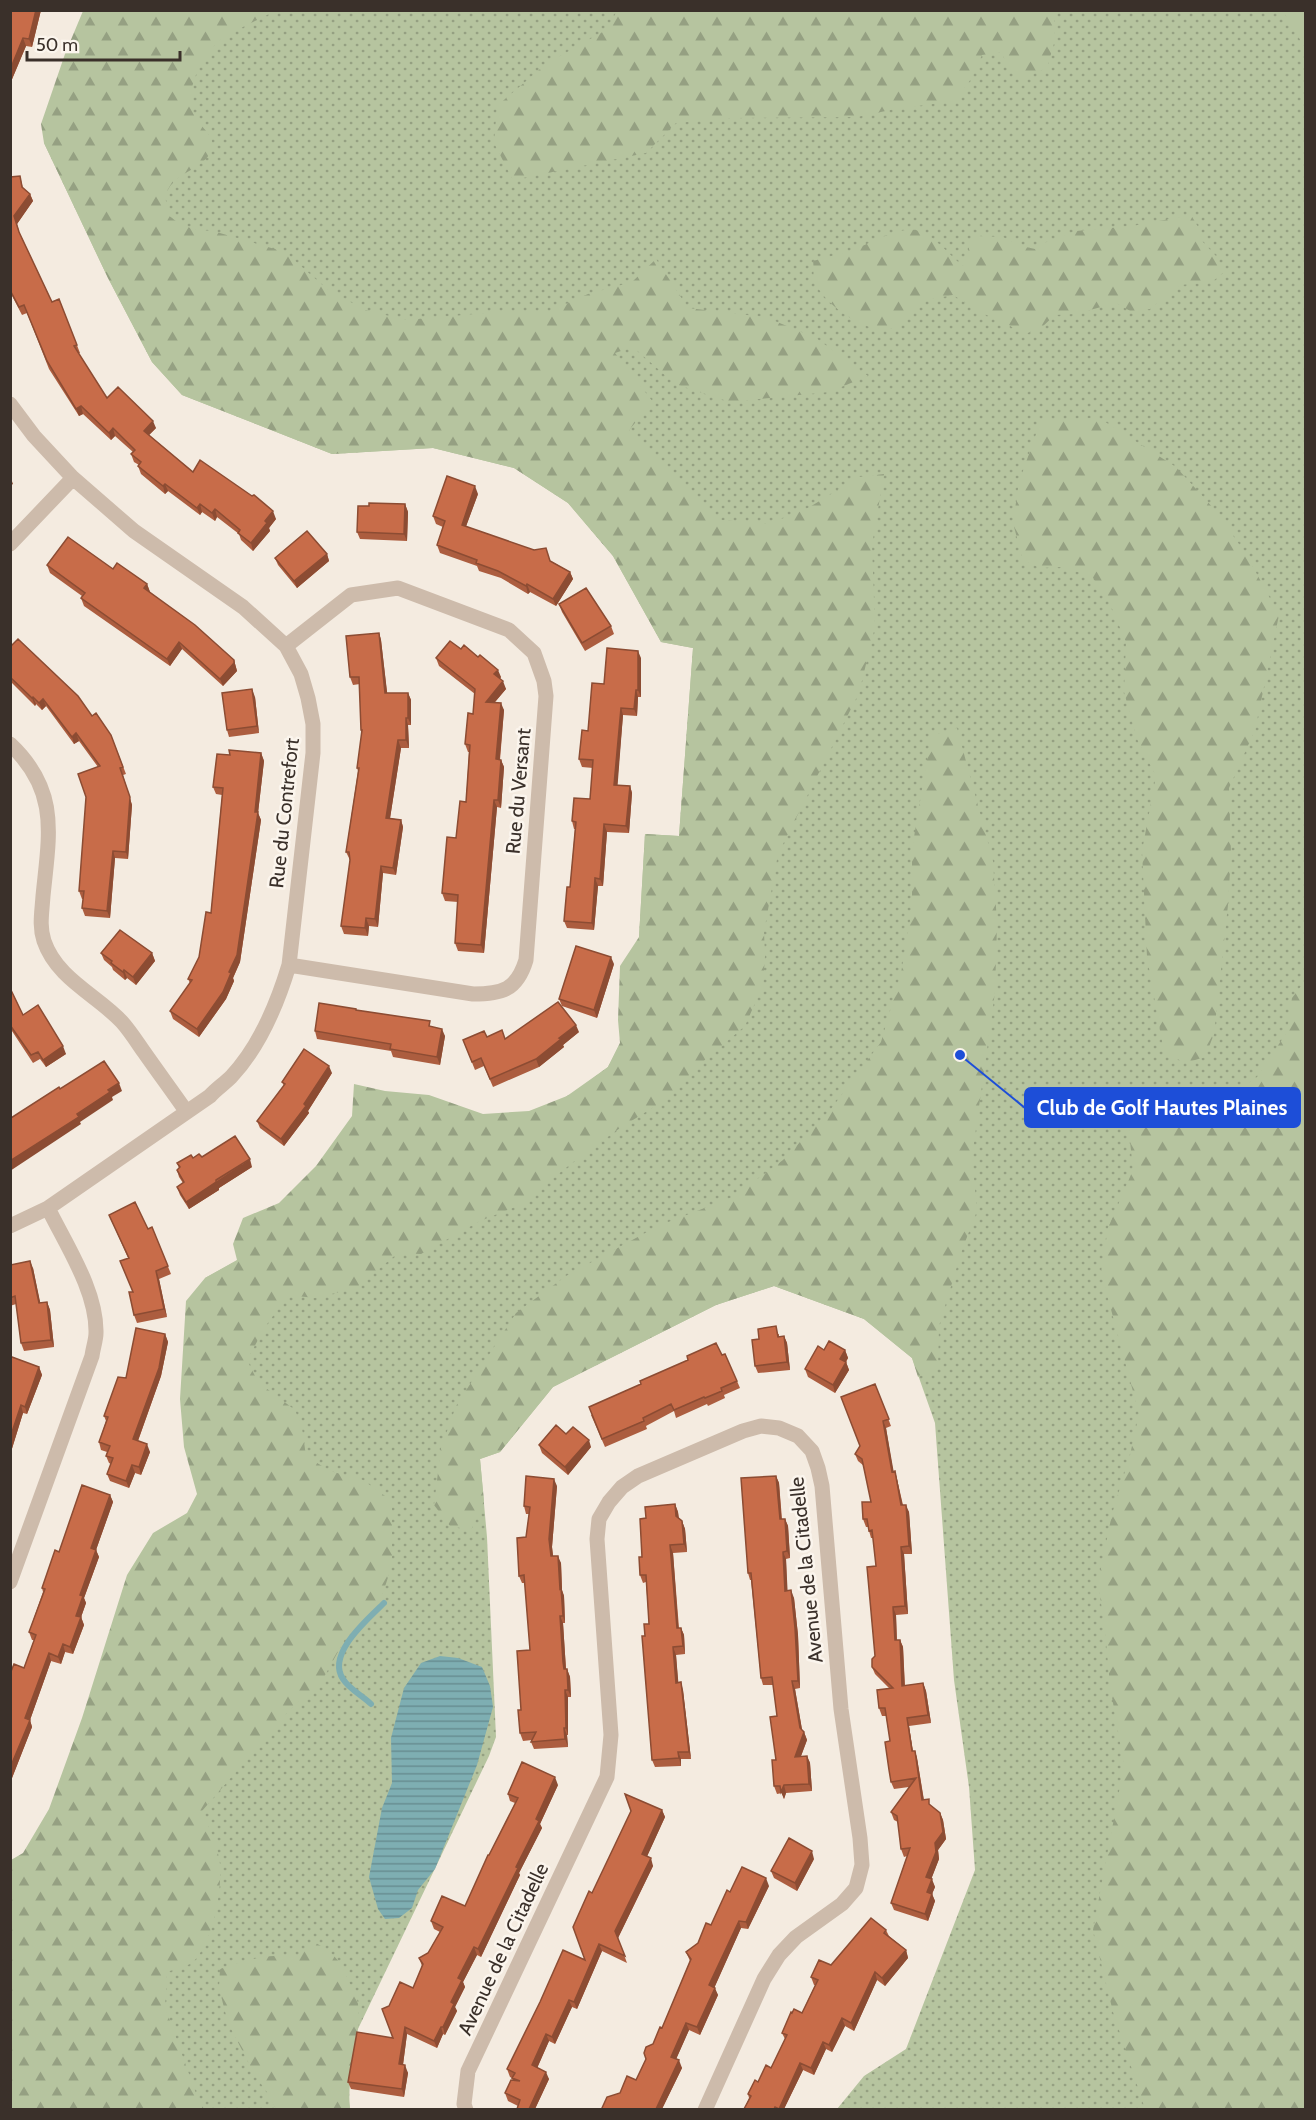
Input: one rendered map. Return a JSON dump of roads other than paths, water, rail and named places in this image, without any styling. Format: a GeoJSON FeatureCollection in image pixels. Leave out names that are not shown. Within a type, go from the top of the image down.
{"type":"FeatureCollection","features":[{"type":"Feature","properties":{"kind":"street","name":"Rue du Contrefort"},"geometry":{"type":"LineString","coordinates":[[10,404],[34,436],[73,478],[134,531],[243,607],[286,646],[301,674],[314,724],[313,753],[289,965],[279,999],[266,1026],[231,1076],[210,1096],[48,1208],[10,1226]]}},
{"type":"Feature","properties":{"kind":"street"},"geometry":{"type":"LineString","coordinates":[[10,544],[73,478]]}},
{"type":"Feature","properties":{"kind":"street","name":"Rue du Versant"},"geometry":{"type":"LineString","coordinates":[[286,646],[351,595],[398,588],[509,630],[534,653],[544,681],[546,696],[526,960],[521,975],[512,986],[499,992],[472,994],[289,965]]}},
{"type":"Feature","properties":{"kind":"street"},"geometry":{"type":"LineString","coordinates":[[10,744],[26,759],[36,773],[44,791],[48,811],[40,922],[45,942],[66,976],[123,1023],[186,1111]]}},
{"type":"Feature","properties":{"kind":"street"},"geometry":{"type":"LineString","coordinates":[[10,1582],[92,1356],[96,1334],[94,1312],[88,1289],[48,1208]]}},
{"type":"Feature","properties":{"kind":"street","name":"Avenue de la Citadelle"},"geometry":{"type":"LineString","coordinates":[[466,2109],[464,2104],[468,2070],[607,1777],[611,1735],[597,1539],[599,1519],[609,1502],[622,1487],[638,1476],[743,1431],[761,1426],[779,1428],[798,1436],[812,1451],[822,1486],[838,1680],[862,1865],[856,1888],[842,1904],[796,1937],[779,1955],[764,1979],[705,2109]]}},
{"type":"Feature","properties":{"kind":"water"},"geometry":{"type":"Polygon","coordinates":[[[440,1656],[458,1658],[482,1667],[490,1686],[493,1707],[477,1765],[435,1869],[418,1890],[412,1908],[399,1918],[385,1919],[378,1909],[369,1877],[382,1808],[392,1783],[391,1738],[404,1688],[421,1663],[440,1656]]]}},
{"type":"Feature","properties":{"kind":"waterway"},"geometry":{"type":"LineString","coordinates":[[371,1704],[343,1679],[339,1669],[340,1659],[351,1638],[384,1603]]}},
{"type":"Feature","properties":{"kind":"place","name":"Club de Golf Hautes Plaines"},"geometry":{"type":"Point","coordinates":[960,1055]}}]}
